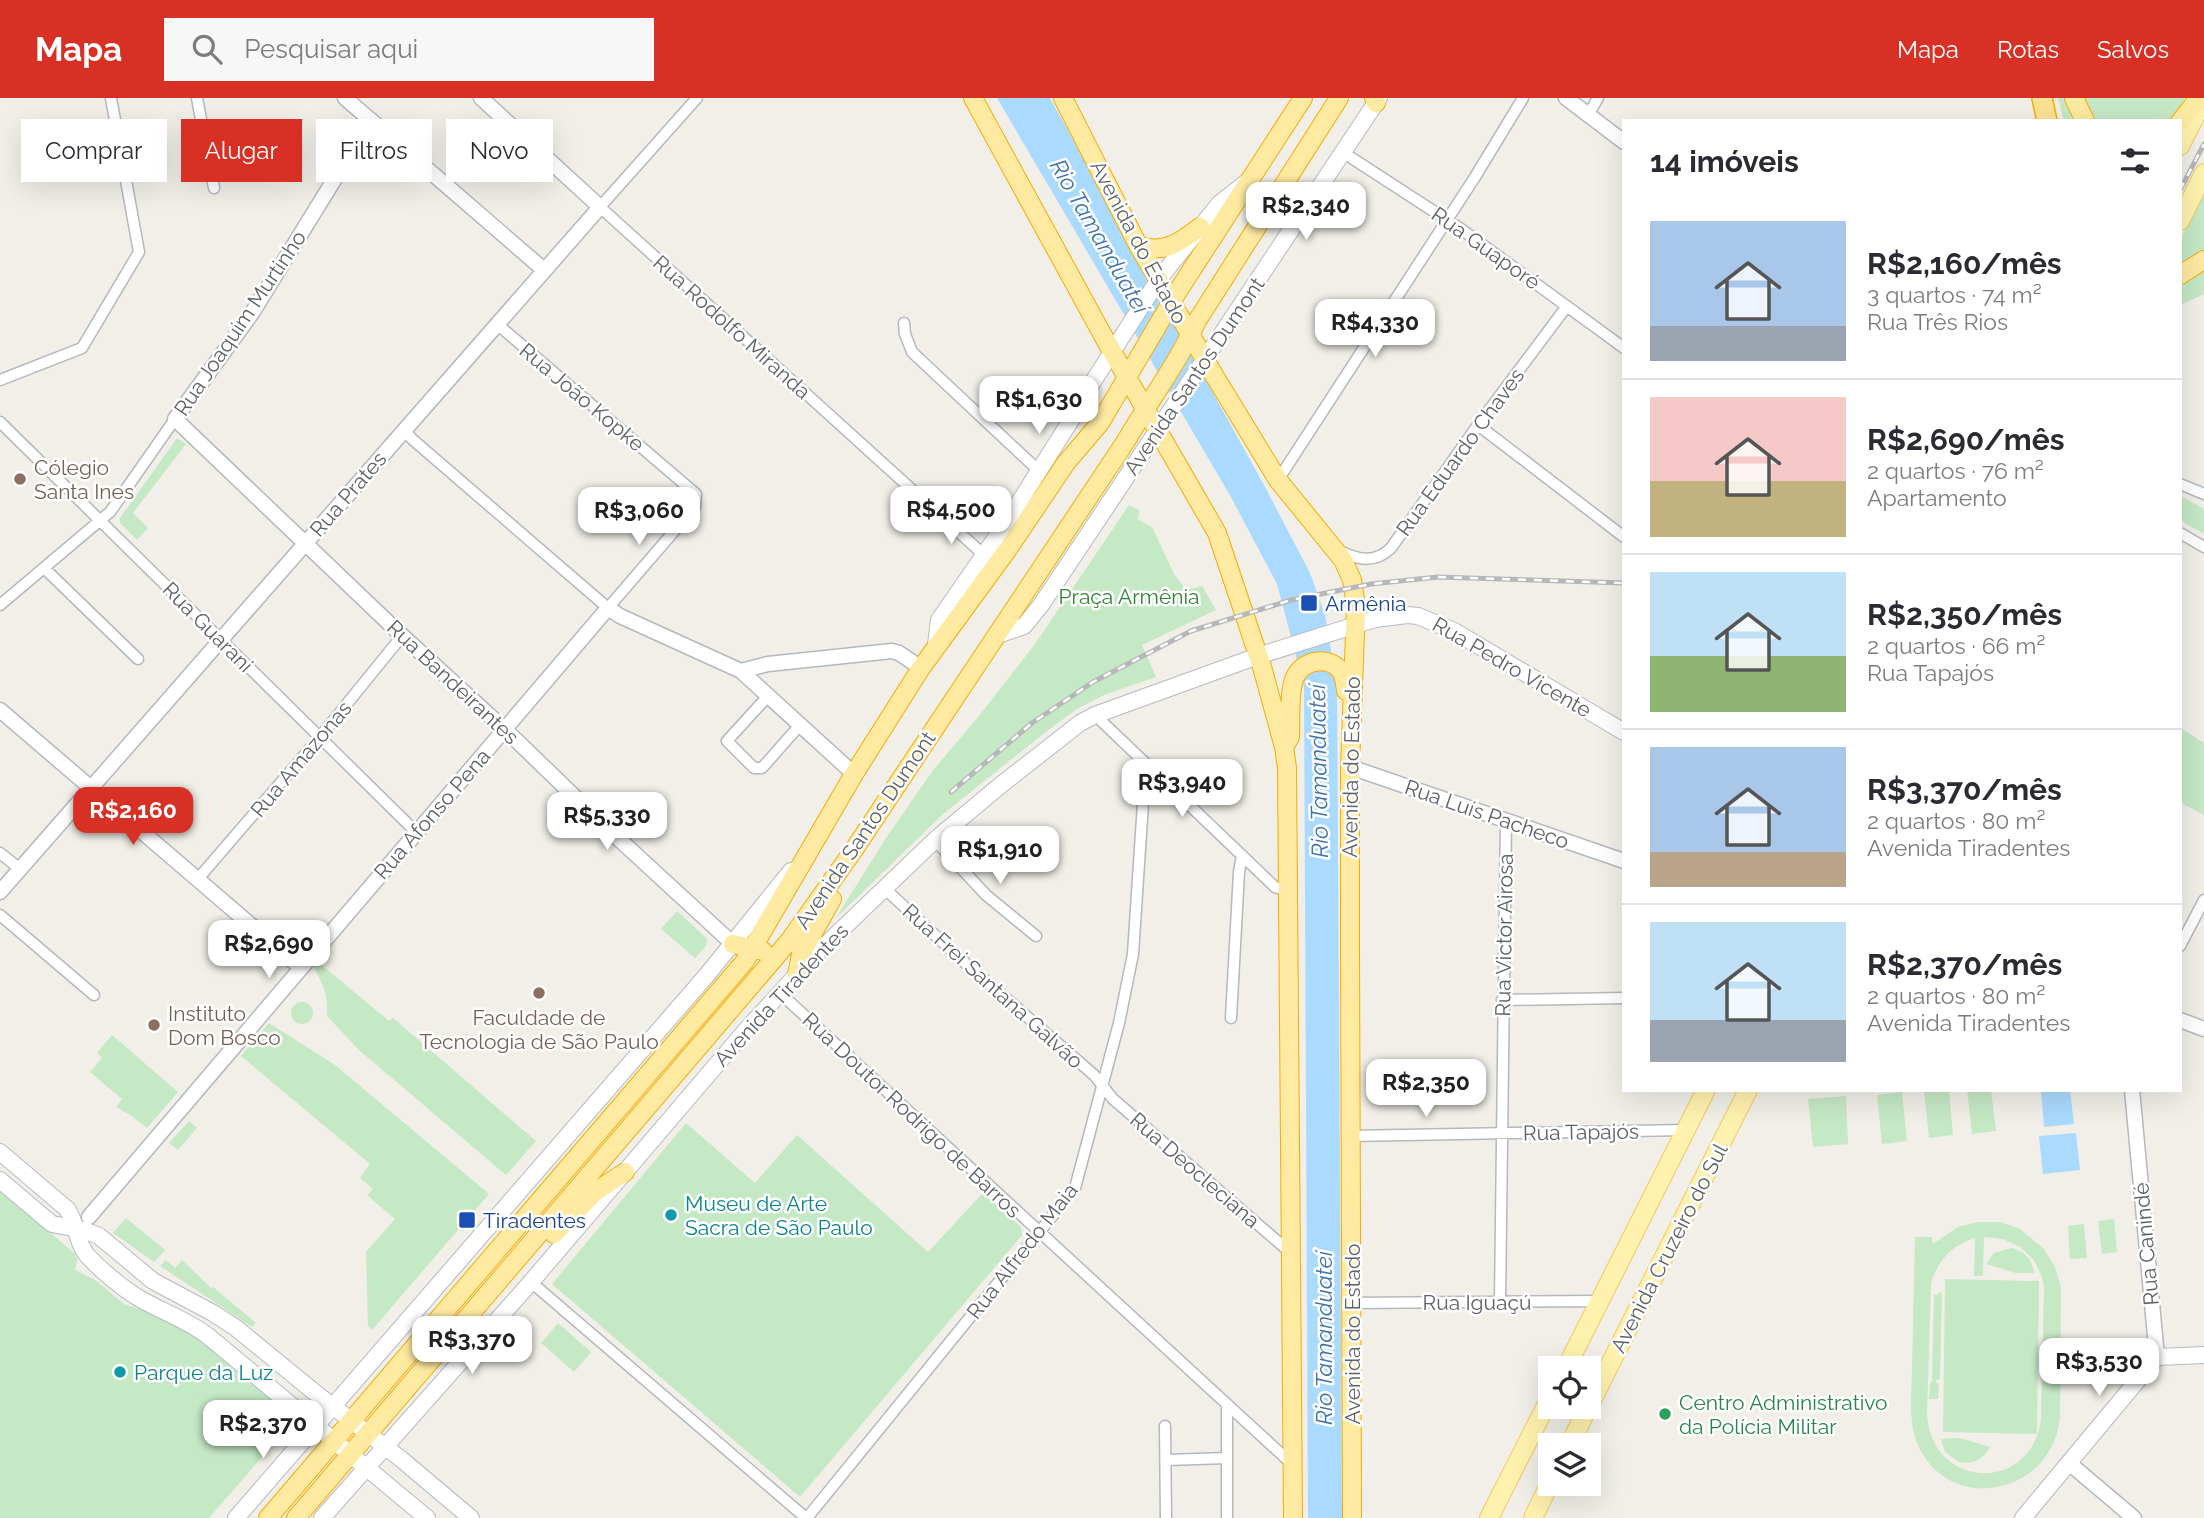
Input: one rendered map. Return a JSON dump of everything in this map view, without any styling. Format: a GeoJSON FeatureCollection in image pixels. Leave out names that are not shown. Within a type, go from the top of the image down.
{"type":"FeatureCollection","features":[{"type":"Feature","properties":{"kind":"highway"},"geometry":{"type":"LineString","coordinates":[[973,98],[1217,533],[1262,667],[1284,747],[1287,768],[1293,1518]]}},
{"type":"Feature","properties":{"kind":"highway","name":"Avenida do Estado"},"geometry":{"type":"LineString","coordinates":[[1063,98],[1157,282],[1202,363],[1278,480],[1334,547],[1352,580],[1356,606],[1350,767],[1352,1518]]}},
{"type":"Feature","properties":{"kind":"highway","name":"Avenida Santos Dumont"},"geometry":{"type":"LineString","coordinates":[[753,950],[854,774],[921,668],[1008,549],[1066,463],[1100,423],[1170,305],[1303,98]]}},
{"type":"Feature","properties":{"kind":"highway","name":"Avenida Santos Dumont"},"geometry":{"type":"LineString","coordinates":[[780,953],[853,851],[1126,441],[1197,321],[1339,98]]}},
{"type":"Feature","properties":{"kind":"highway"},"geometry":{"type":"LineString","coordinates":[[2042,98],[2047,119]]}},
{"type":"Feature","properties":{"kind":"highway"},"geometry":{"type":"LineString","coordinates":[[2056,98],[2059,119]]}},
{"type":"Feature","properties":{"kind":"highway"},"geometry":{"type":"LineString","coordinates":[[2074,98],[2084,119]]}},
{"type":"Feature","properties":{"kind":"highway"},"geometry":{"type":"LineString","coordinates":[[2182,119],[2194,104],[2204,99]]}},
{"type":"Feature","properties":{"kind":"highway"},"geometry":{"type":"LineString","coordinates":[[1139,245],[1153,249],[1168,248],[1200,227]]}},
{"type":"Feature","properties":{"kind":"highway"},"geometry":{"type":"LineString","coordinates":[[2182,274],[2204,260]]}},
{"type":"Feature","properties":{"kind":"highway"},"geometry":{"type":"LineString","coordinates":[[1284,747],[1290,737],[1293,686],[1303,667],[1324,662],[1339,669],[1345,680],[1348,706],[1352,711]]}},
{"type":"Feature","properties":{"kind":"highway"},"geometry":{"type":"LineString","coordinates":[[797,975],[851,866],[853,851]]}},
{"type":"Feature","properties":{"kind":"highway"},"geometry":{"type":"LineString","coordinates":[[733,944],[753,950],[808,954]]}},
{"type":"Feature","properties":{"kind":"highway"},"geometry":{"type":"LineString","coordinates":[[268,1518],[753,950]]}},
{"type":"Feature","properties":{"kind":"highway","name":"Avenida Tiradentes"},"geometry":{"type":"LineString","coordinates":[[296,1518],[780,953]]}},
{"type":"Feature","properties":{"kind":"highway"},"geometry":{"type":"LineString","coordinates":[[508,1270],[528,1261],[595,1192],[625,1172]]}},
{"type":"Feature","properties":{"kind":"main road"},"geometry":{"type":"LineString","coordinates":[[2182,142],[2204,99]]}},
{"type":"Feature","properties":{"kind":"main road","name":"Avenida Santos Dumont"},"geometry":{"type":"LineString","coordinates":[[995,636],[1018,629],[1031,619],[1344,153],[1376,100]]}},
{"type":"Feature","properties":{"kind":"main road"},"geometry":{"type":"LineString","coordinates":[[2182,217],[2204,173]]}},
{"type":"Feature","properties":{"kind":"main road","name":"Avenida Santos Dumont"},"geometry":{"type":"LineString","coordinates":[[936,645],[939,620],[1079,409],[1122,334],[1157,282],[1200,227],[1227,196],[1248,181]]}},
{"type":"Feature","properties":{"kind":"main road","name":"Rua Pedro Vicente"},"geometry":{"type":"LineString","coordinates":[[1355,626],[1375,619],[1407,615],[1436,622],[1622,731]]}},
{"type":"Feature","properties":{"kind":"main road","name":"Avenida Tiradentes"},"geometry":{"type":"LineString","coordinates":[[808,954],[1002,783],[1080,723],[1258,656],[1355,626]]}},
{"type":"Feature","properties":{"kind":"main road","name":"Avenida Santos Dumont"},"geometry":{"type":"LineString","coordinates":[[733,944],[790,872],[802,865]]}},
{"type":"Feature","properties":{"kind":"main road"},"geometry":{"type":"LineString","coordinates":[[236,1518],[733,944]]}},
{"type":"Feature","properties":{"kind":"main road","name":"Avenida Tiradentes"},"geometry":{"type":"LineString","coordinates":[[322,1518],[797,975]]}},
{"type":"Feature","properties":{"kind":"main road","name":"Avenida Cruzeiro do Sul"},"geometry":{"type":"LineString","coordinates":[[1572,1356],[1705,1092]]}},
{"type":"Feature","properties":{"kind":"main road","name":"Avenida Cruzeiro do Sul"},"geometry":{"type":"LineString","coordinates":[[1601,1382],[1747,1092]]}},
{"type":"Feature","properties":{"kind":"main road"},"geometry":{"type":"LineString","coordinates":[[0,1152],[73,1221],[99,1236],[153,1281],[236,1328],[471,1518]]}},
{"type":"Feature","properties":{"kind":"main road"},"geometry":{"type":"LineString","coordinates":[[0,1181],[56,1226],[73,1221]]}},
{"type":"Feature","properties":{"kind":"main road"},"geometry":{"type":"LineString","coordinates":[[73,1221],[80,1243],[88,1256],[129,1292],[201,1331],[427,1518]]}},
{"type":"Feature","properties":{"kind":"main road"},"geometry":{"type":"LineString","coordinates":[[2023,1518],[2157,1357],[2204,1355]]}},
{"type":"Feature","properties":{"kind":"main road"},"geometry":{"type":"LineString","coordinates":[[1489,1518],[1540,1419]]}},
{"type":"Feature","properties":{"kind":"main road"},"geometry":{"type":"LineString","coordinates":[[1501,1518],[1502,1510],[1531,1451],[1529,1440]]}},
{"type":"Feature","properties":{"kind":"main road"},"geometry":{"type":"LineString","coordinates":[[1533,1518],[1544,1496]]}},
{"type":"Feature","properties":{"kind":"street"},"geometry":{"type":"LineString","coordinates":[[0,380],[82,348],[138,257],[140,248],[111,98]]}},
{"type":"Feature","properties":{"kind":"street"},"geometry":{"type":"LineString","coordinates":[[198,98],[214,188]]}},
{"type":"Feature","properties":{"kind":"street"},"geometry":{"type":"LineString","coordinates":[[345,98],[370,119]]}},
{"type":"Feature","properties":{"kind":"street","name":"Rua Rodolfo Miranda"},"geometry":{"type":"LineString","coordinates":[[481,98],[984,555]]}},
{"type":"Feature","properties":{"kind":"street","name":"Rua Prates"},"geometry":{"type":"LineString","coordinates":[[0,892],[697,98]]}},
{"type":"Feature","properties":{"kind":"street"},"geometry":{"type":"LineString","coordinates":[[1278,480],[1523,98]]}},
{"type":"Feature","properties":{"kind":"street"},"geometry":{"type":"LineString","coordinates":[[1566,98],[1622,140]]}},
{"type":"Feature","properties":{"kind":"street"},"geometry":{"type":"LineString","coordinates":[[1588,115],[1598,98]]}},
{"type":"Feature","properties":{"kind":"street","name":"Rua Guaporé"},"geometry":{"type":"LineString","coordinates":[[1344,153],[1447,220],[1567,306],[1622,341]]}},
{"type":"Feature","properties":{"kind":"street"},"geometry":{"type":"LineString","coordinates":[[432,173],[544,270]]}},
{"type":"Feature","properties":{"kind":"street","name":"Rua Joaquim Murtinho"},"geometry":{"type":"LineString","coordinates":[[0,606],[110,512],[252,313],[333,182]]}},
{"type":"Feature","properties":{"kind":"street","name":"Rua Eduardo Chaves"},"geometry":{"type":"LineString","coordinates":[[1334,547],[1347,555],[1368,559],[1384,555],[1567,306]]}},
{"type":"Feature","properties":{"kind":"street"},"geometry":{"type":"LineString","coordinates":[[904,323],[912,352],[1039,471]]}},
{"type":"Feature","properties":{"kind":"street","name":"Rua João Kopke"},"geometry":{"type":"LineString","coordinates":[[497,324],[694,491],[697,499]]}},
{"type":"Feature","properties":{"kind":"street","name":"Rua Bandeirantes"},"geometry":{"type":"LineString","coordinates":[[175,419],[402,636],[733,944]]}},
{"type":"Feature","properties":{"kind":"street","name":"Rua Guarani"},"geometry":{"type":"LineString","coordinates":[[0,422],[416,832]]}},
{"type":"Feature","properties":{"kind":"street"},"geometry":{"type":"LineString","coordinates":[[1478,425],[1622,535]]}},
{"type":"Feature","properties":{"kind":"street"},"geometry":{"type":"LineString","coordinates":[[404,430],[608,608],[740,671],[854,774]]}},
{"type":"Feature","properties":{"kind":"street"},"geometry":{"type":"LineString","coordinates":[[2182,485],[2204,494]]}},
{"type":"Feature","properties":{"kind":"street","name":"Rua Afonso Pena"},"geometry":{"type":"LineString","coordinates":[[89,1217],[695,507],[697,499]]}},
{"type":"Feature","properties":{"kind":"street"},"geometry":{"type":"LineString","coordinates":[[2182,534],[2204,547]]}},
{"type":"Feature","properties":{"kind":"street"},"geometry":{"type":"LineString","coordinates":[[44,568],[138,659]]}},
{"type":"Feature","properties":{"kind":"street","name":"Rua Amazonas"},"geometry":{"type":"LineString","coordinates":[[197,880],[320,737],[402,636]]}},
{"type":"Feature","properties":{"kind":"street"},"geometry":{"type":"LineString","coordinates":[[740,671],[768,664],[892,651],[921,668]]}},
{"type":"Feature","properties":{"kind":"street"},"geometry":{"type":"LineString","coordinates":[[768,696],[727,741],[754,768],[762,768],[800,725]]}},
{"type":"Feature","properties":{"kind":"street"},"geometry":{"type":"LineString","coordinates":[[0,710],[301,968]]}},
{"type":"Feature","properties":{"kind":"street"},"geometry":{"type":"LineString","coordinates":[[1096,715],[1275,887],[1288,891]]}},
{"type":"Feature","properties":{"kind":"street","name":"Rua Luís Pacheco"},"geometry":{"type":"LineString","coordinates":[[1350,767],[1622,860]]}},
{"type":"Feature","properties":{"kind":"street","name":"Rua Alfredo Maia"},"geometry":{"type":"LineString","coordinates":[[807,1518],[1040,1233],[1078,1181],[1119,1023],[1133,954],[1144,788],[1154,771]]}},
{"type":"Feature","properties":{"kind":"street","name":"Rua Victor Airosa"},"geometry":{"type":"LineString","coordinates":[[1500,1302],[1506,820]]}},
{"type":"Feature","properties":{"kind":"street"},"geometry":{"type":"LineString","coordinates":[[935,840],[986,895],[1036,936]]}},
{"type":"Feature","properties":{"kind":"street"},"geometry":{"type":"LineString","coordinates":[[0,853],[20,869]]}},
{"type":"Feature","properties":{"kind":"street"},"geometry":{"type":"LineString","coordinates":[[1231,1018],[1242,855]]}},
{"type":"Feature","properties":{"kind":"street","name":"Rua Frei Santana Galvão"},"geometry":{"type":"LineString","coordinates":[[884,888],[1102,1084]]}},
{"type":"Feature","properties":{"kind":"street"},"geometry":{"type":"LineString","coordinates":[[2182,942],[2204,900]]}},
{"type":"Feature","properties":{"kind":"street"},"geometry":{"type":"LineString","coordinates":[[0,915],[94,995]]}},
{"type":"Feature","properties":{"kind":"street","name":"Rua Doutor Rodrigo de Barros"},"geometry":{"type":"LineString","coordinates":[[780,993],[1292,1464]]}},
{"type":"Feature","properties":{"kind":"street"},"geometry":{"type":"LineString","coordinates":[[1502,1000],[1622,998]]}},
{"type":"Feature","properties":{"kind":"street"},"geometry":{"type":"LineString","coordinates":[[2182,1021],[2204,1029]]}},
{"type":"Feature","properties":{"kind":"street","name":"Rua Deocleciana"},"geometry":{"type":"LineString","coordinates":[[1102,1084],[1113,1099],[1291,1253]]}},
{"type":"Feature","properties":{"kind":"street","name":"Rua Canindé"},"geometry":{"type":"LineString","coordinates":[[2132,1092],[2157,1357]]}},
{"type":"Feature","properties":{"kind":"street","name":"Rua Tapajós"},"geometry":{"type":"LineString","coordinates":[[1350,1136],[1685,1130]]}},
{"type":"Feature","properties":{"kind":"street"},"geometry":{"type":"LineString","coordinates":[[73,1221],[89,1217],[99,1236]]}},
{"type":"Feature","properties":{"kind":"street"},"geometry":{"type":"LineString","coordinates":[[531,1282],[807,1518]]}},
{"type":"Feature","properties":{"kind":"street","name":"Rua Iguaçú"},"geometry":{"type":"LineString","coordinates":[[1351,1303],[1602,1301]]}},
{"type":"Feature","properties":{"kind":"street"},"geometry":{"type":"LineString","coordinates":[[1227,1404],[1227,1518]]}},
{"type":"Feature","properties":{"kind":"street"},"geometry":{"type":"LineString","coordinates":[[1165,1426],[1166,1518]]}},
{"type":"Feature","properties":{"kind":"street"},"geometry":{"type":"LineString","coordinates":[[1166,1460],[1227,1458]]}},
{"type":"Feature","properties":{"kind":"street"},"geometry":{"type":"LineString","coordinates":[[2069,1463],[2134,1518]]}},
{"type":"Feature","properties":{"kind":"green space"},"geometry":{"type":"Polygon","coordinates":[[[2058,98],[2185,98],[2174,119],[2063,119],[2058,98]]]}},
{"type":"Feature","properties":{"kind":"green space"},"geometry":{"type":"Polygon","coordinates":[[[2204,191],[2204,294],[2182,305],[2182,236],[2204,191]]]}},
{"type":"Feature","properties":{"kind":"green space"},"geometry":{"type":"Polygon","coordinates":[[[177,438],[186,444],[133,513],[148,528],[137,540],[120,523],[120,518],[177,438]]]}},
{"type":"Feature","properties":{"kind":"green space"},"geometry":{"type":"Polygon","coordinates":[[[2182,497],[2204,509],[2204,534],[2182,522],[2182,497]]]}},
{"type":"Feature","properties":{"kind":"green space","name":"Praça Armênia"},"geometry":{"type":"Polygon","coordinates":[[[1129,505],[1140,511],[1137,519],[1152,527],[1174,574],[1186,590],[1202,586],[1216,610],[1142,645],[1156,677],[1104,695],[1077,709],[1047,731],[943,814],[836,918],[886,838],[934,769],[1035,644],[1129,505]]]}},
{"type":"Feature","properties":{"kind":"green space"},"geometry":{"type":"Polygon","coordinates":[[[2182,729],[2204,743],[2204,815],[2182,804],[2182,729]]]}},
{"type":"Feature","properties":{"kind":"green space"},"geometry":{"type":"Polygon","coordinates":[[[677,911],[707,939],[706,946],[695,958],[661,929],[677,911]]]}},
{"type":"Feature","properties":{"kind":"green space"},"geometry":{"type":"Polygon","coordinates":[[[318,962],[389,1021],[393,1018],[536,1141],[506,1175],[359,1050],[327,1016],[326,995],[314,967],[318,962]]]}},
{"type":"Feature","properties":{"kind":"green space"},"geometry":{"type":"Polygon","coordinates":[[[302,1002],[310,1005],[313,1013],[310,1021],[302,1024],[294,1021],[291,1013],[294,1005],[302,1002]]]}},
{"type":"Feature","properties":{"kind":"green space"},"geometry":{"type":"Polygon","coordinates":[[[269,1023],[335,1065],[489,1194],[372,1330],[368,1326],[366,1252],[395,1219],[367,1195],[373,1189],[360,1178],[370,1164],[241,1056],[269,1023]]]}},
{"type":"Feature","properties":{"kind":"green space"},"geometry":{"type":"Polygon","coordinates":[[[112,1035],[178,1092],[147,1128],[116,1107],[122,1099],[90,1072],[102,1058],[97,1053],[112,1035]]]}},
{"type":"Feature","properties":{"kind":"green space"},"geometry":{"type":"Polygon","coordinates":[[[1902,1092],[1907,1141],[1882,1144],[1877,1095],[1902,1092]]]}},
{"type":"Feature","properties":{"kind":"green space"},"geometry":{"type":"Polygon","coordinates":[[[1924,1092],[1949,1092],[1953,1135],[1929,1138],[1924,1092]]]}},
{"type":"Feature","properties":{"kind":"green space"},"geometry":{"type":"Polygon","coordinates":[[[1967,1092],[1991,1092],[1996,1131],[1972,1134],[1967,1092]]]}},
{"type":"Feature","properties":{"kind":"green space"},"geometry":{"type":"Polygon","coordinates":[[[1846,1096],[1848,1144],[1813,1147],[1808,1099],[1846,1096]]]}},
{"type":"Feature","properties":{"kind":"green space"},"geometry":{"type":"Polygon","coordinates":[[[189,1121],[197,1128],[178,1150],[169,1143],[189,1121]]]}},
{"type":"Feature","properties":{"kind":"green space"},"geometry":{"type":"Polygon","coordinates":[[[686,1123],[755,1183],[797,1135],[928,1252],[983,1193],[1021,1227],[1022,1235],[800,1497],[552,1284],[686,1123]]]}},
{"type":"Feature","properties":{"kind":"green space","name":"Parque da Luz"},"geometry":{"type":"Polygon","coordinates":[[[0,1189],[75,1254],[75,1270],[95,1280],[124,1304],[188,1329],[291,1415],[291,1424],[209,1518],[0,1518],[0,1189]]]}},
{"type":"Feature","properties":{"kind":"green space"},"geometry":{"type":"Polygon","coordinates":[[[126,1218],[165,1250],[154,1262],[113,1233],[126,1218]]]}},
{"type":"Feature","properties":{"kind":"green space"},"geometry":{"type":"Polygon","coordinates":[[[2114,1219],[2117,1252],[2102,1254],[2098,1221],[2114,1219]]]}},
{"type":"Feature","properties":{"kind":"green space"},"geometry":{"type":"Polygon","coordinates":[[[1978,1222],[2000,1222],[2020,1229],[2044,1249],[2055,1267],[2061,1287],[2060,1417],[2053,1444],[2038,1465],[2018,1480],[1996,1487],[1972,1487],[1949,1480],[1930,1464],[1916,1440],[1912,1422],[1915,1237],[1932,1237],[1933,1244],[1958,1227],[1978,1222]],[[1984,1237],[1983,1276],[1974,1276],[1975,1238],[1947,1254],[1931,1283],[1927,1415],[1933,1440],[1946,1458],[1963,1469],[1983,1473],[2003,1470],[2021,1460],[2034,1443],[2041,1418],[2044,1286],[2034,1260],[2020,1247],[2003,1239],[1984,1237]]]}},
{"type":"Feature","properties":{"kind":"green space"},"geometry":{"type":"Polygon","coordinates":[[[2084,1224],[2087,1258],[2070,1259],[2068,1226],[2084,1224]]]}},
{"type":"Feature","properties":{"kind":"green space"},"geometry":{"type":"Polygon","coordinates":[[[2011,1248],[2027,1256],[2034,1273],[2016,1273],[1986,1264],[1994,1253],[2011,1248]]]}},
{"type":"Feature","properties":{"kind":"green space"},"geometry":{"type":"Polygon","coordinates":[[[166,1260],[175,1268],[182,1260],[211,1288],[256,1323],[252,1327],[160,1266],[166,1260]]]}},
{"type":"Feature","properties":{"kind":"green space"},"geometry":{"type":"Polygon","coordinates":[[[1945,1279],[2039,1281],[2037,1434],[1943,1432],[1945,1279]]]}},
{"type":"Feature","properties":{"kind":"green space"},"geometry":{"type":"Polygon","coordinates":[[[1938,1292],[1942,1293],[1940,1379],[1936,1380],[1936,1383],[1939,1383],[1938,1399],[1929,1399],[1932,1382],[1934,1295],[1938,1295],[1938,1292]]]}},
{"type":"Feature","properties":{"kind":"green space"},"geometry":{"type":"Polygon","coordinates":[[[558,1323],[591,1352],[574,1372],[541,1343],[558,1323]]]}},
{"type":"Feature","properties":{"kind":"green space"},"geometry":{"type":"Polygon","coordinates":[[[1960,1438],[1990,1447],[1977,1460],[1959,1462],[1945,1452],[1941,1439],[1960,1438]]]}},
{"type":"Feature","properties":{"kind":"water","name":"Rio Tamanduateí"},"geometry":{"type":"Polygon","coordinates":[[[997,98],[1050,98],[1265,487],[1310,573],[1325,615],[1337,684],[1342,1518],[1308,1518],[1304,686],[1277,584],[1231,497],[997,98]]]}},
{"type":"Feature","properties":{"kind":"water"},"geometry":{"type":"Polygon","coordinates":[[[2041,1092],[2070,1092],[2074,1124],[2044,1127],[2041,1092]]]}},
{"type":"Feature","properties":{"kind":"water"},"geometry":{"type":"Polygon","coordinates":[[[2076,1133],[2080,1170],[2043,1174],[2039,1136],[2076,1133]]]}},
{"type":"Feature","properties":{"kind":"railway"},"geometry":{"type":"LineString","coordinates":[[2182,186],[2204,144]]}},
{"type":"Feature","properties":{"kind":"railway"},"geometry":{"type":"LineString","coordinates":[[951,792],[1032,723],[1093,682],[1191,631],[1291,600],[1371,584],[1438,577],[1622,583]]}},
{"type":"Feature","properties":{"kind":"place","name":"Cólegio Santa Ines"},"geometry":{"type":"Point","coordinates":[20,479]}},
{"type":"Feature","properties":{"kind":"place","name":"Armênia"},"geometry":{"type":"Point","coordinates":[1309,603]}},
{"type":"Feature","properties":{"kind":"place","name":"Faculdade de Tecnologia de São Paulo"},"geometry":{"type":"Point","coordinates":[539,993]}},
{"type":"Feature","properties":{"kind":"place","name":"Instituto Dom Bosco"},"geometry":{"type":"Point","coordinates":[154,1025]}},
{"type":"Feature","properties":{"kind":"place","name":"Museu de Arte Sacra de São Paulo"},"geometry":{"type":"Point","coordinates":[671,1215]}},
{"type":"Feature","properties":{"kind":"place","name":"Tiradentes"},"geometry":{"type":"Point","coordinates":[467,1220]}},
{"type":"Feature","properties":{"kind":"place","name":"Parque da Luz"},"geometry":{"type":"Point","coordinates":[120,1372]}},
{"type":"Feature","properties":{"kind":"place","name":"Centro Administrativo da Polícia Militar"},"geometry":{"type":"Point","coordinates":[1665,1414]}}]}
